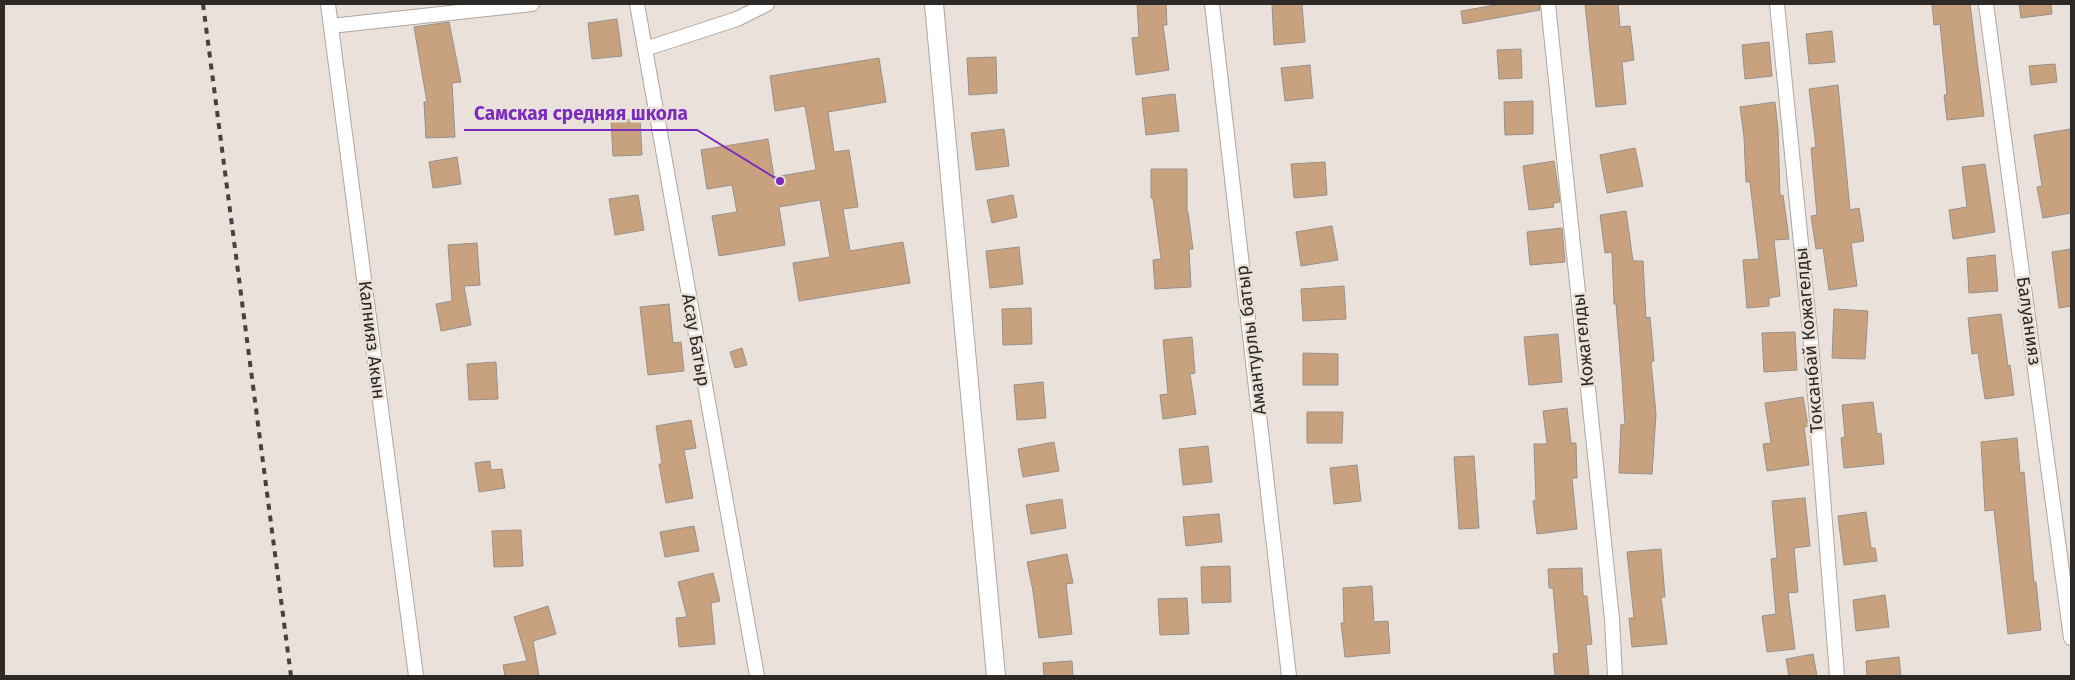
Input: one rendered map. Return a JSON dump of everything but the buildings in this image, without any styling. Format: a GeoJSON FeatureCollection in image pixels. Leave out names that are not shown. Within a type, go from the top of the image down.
{"type":"FeatureCollection","features":[{"type":"Feature","properties":{"kind":"street","name":"Калнияз Акын"},"geometry":{"type":"LineString","coordinates":[[328,4],[416,676]]}},
{"type":"Feature","properties":{"kind":"street"},"geometry":{"type":"LineString","coordinates":[[331,26],[532,4]]}},
{"type":"Feature","properties":{"kind":"street","name":"Асау Батыр"},"geometry":{"type":"LineString","coordinates":[[636,4],[757,676]]}},
{"type":"Feature","properties":{"kind":"street"},"geometry":{"type":"LineString","coordinates":[[645,49],[737,19],[767,4]]}},
{"type":"Feature","properties":{"kind":"street"},"geometry":{"type":"LineString","coordinates":[[934,4],[996,676]]}},
{"type":"Feature","properties":{"kind":"street","name":"Амантурлы батыр"},"geometry":{"type":"LineString","coordinates":[[1212,4],[1289,676]]}},
{"type":"Feature","properties":{"kind":"street","name":"Кожагелды"},"geometry":{"type":"LineString","coordinates":[[1548,4],[1612,619],[1615,676]]}},
{"type":"Feature","properties":{"kind":"street","name":"Токсанбай Кожагелды"},"geometry":{"type":"LineString","coordinates":[[1776,4],[1811,343],[1837,676]]}},
{"type":"Feature","properties":{"kind":"street","name":"Балуанияз"},"geometry":{"type":"LineString","coordinates":[[1986,4],[2071,638]]}},
{"type":"Feature","properties":{"kind":"railway"},"geometry":{"type":"LineString","coordinates":[[203,4],[291,676]]}},
{"type":"Feature","properties":{"kind":"place","name":"Самская средняя школа"},"geometry":{"type":"Point","coordinates":[780,181]}}]}
